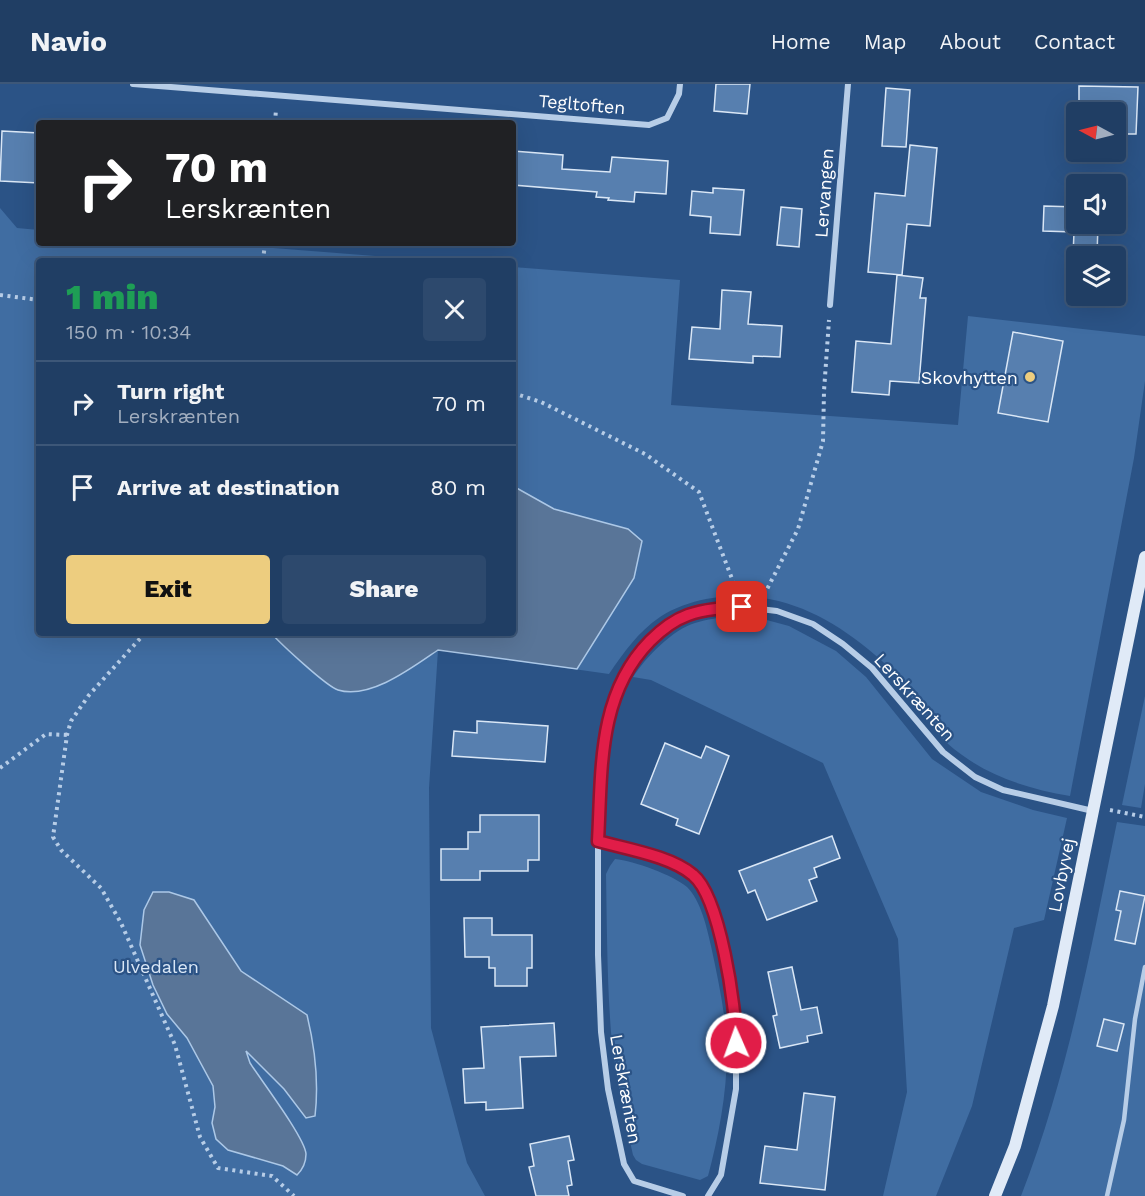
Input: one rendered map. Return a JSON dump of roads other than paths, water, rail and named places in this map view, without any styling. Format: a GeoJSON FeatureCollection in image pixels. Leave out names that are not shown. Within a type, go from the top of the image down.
{"type":"FeatureCollection","features":[{"type":"Feature","properties":{"kind":"street","name":"Tegltoften"},"geometry":{"type":"LineString","coordinates":[[133,84],[649,125],[667,118],[679,94],[680,84]]}},
{"type":"Feature","properties":{"kind":"street","name":"Lervangen"},"geometry":{"type":"LineString","coordinates":[[830,305],[848,84]]}},
{"type":"Feature","properties":{"kind":"street","name":"Lovbyvej"},"geometry":{"type":"LineString","coordinates":[[995,1196],[1015,1146],[1053,1006],[1145,557]]}},
{"type":"Feature","properties":{"kind":"street","name":"Lerskrænten"},"geometry":{"type":"LineString","coordinates":[[683,1196],[634,1181],[624,1164],[608,1089],[601,1032],[598,841],[605,729],[618,686],[638,654],[660,632],[686,615],[714,609],[742,607],[777,611],[813,624],[843,644],[872,668],[943,752],[975,777],[1003,790],[1093,811]]}},
{"type":"Feature","properties":{"kind":"street"},"geometry":{"type":"LineString","coordinates":[[598,841],[669,862],[694,875],[707,894],[726,960],[736,1020],[736,1089],[721,1175],[708,1196]]}},
{"type":"Feature","properties":{"kind":"lane"},"geometry":{"type":"LineString","coordinates":[[1107,1196],[1124,1120],[1130,1060],[1145,967]]}},
{"type":"Feature","properties":{"kind":"place","name":"Skovhytten"},"geometry":{"type":"Point","coordinates":[1030,377]}},
{"type":"Feature","properties":{"kind":"park label","name":"Ulvedalen"},"geometry":{"type":"Point","coordinates":[156,966]}}]}
